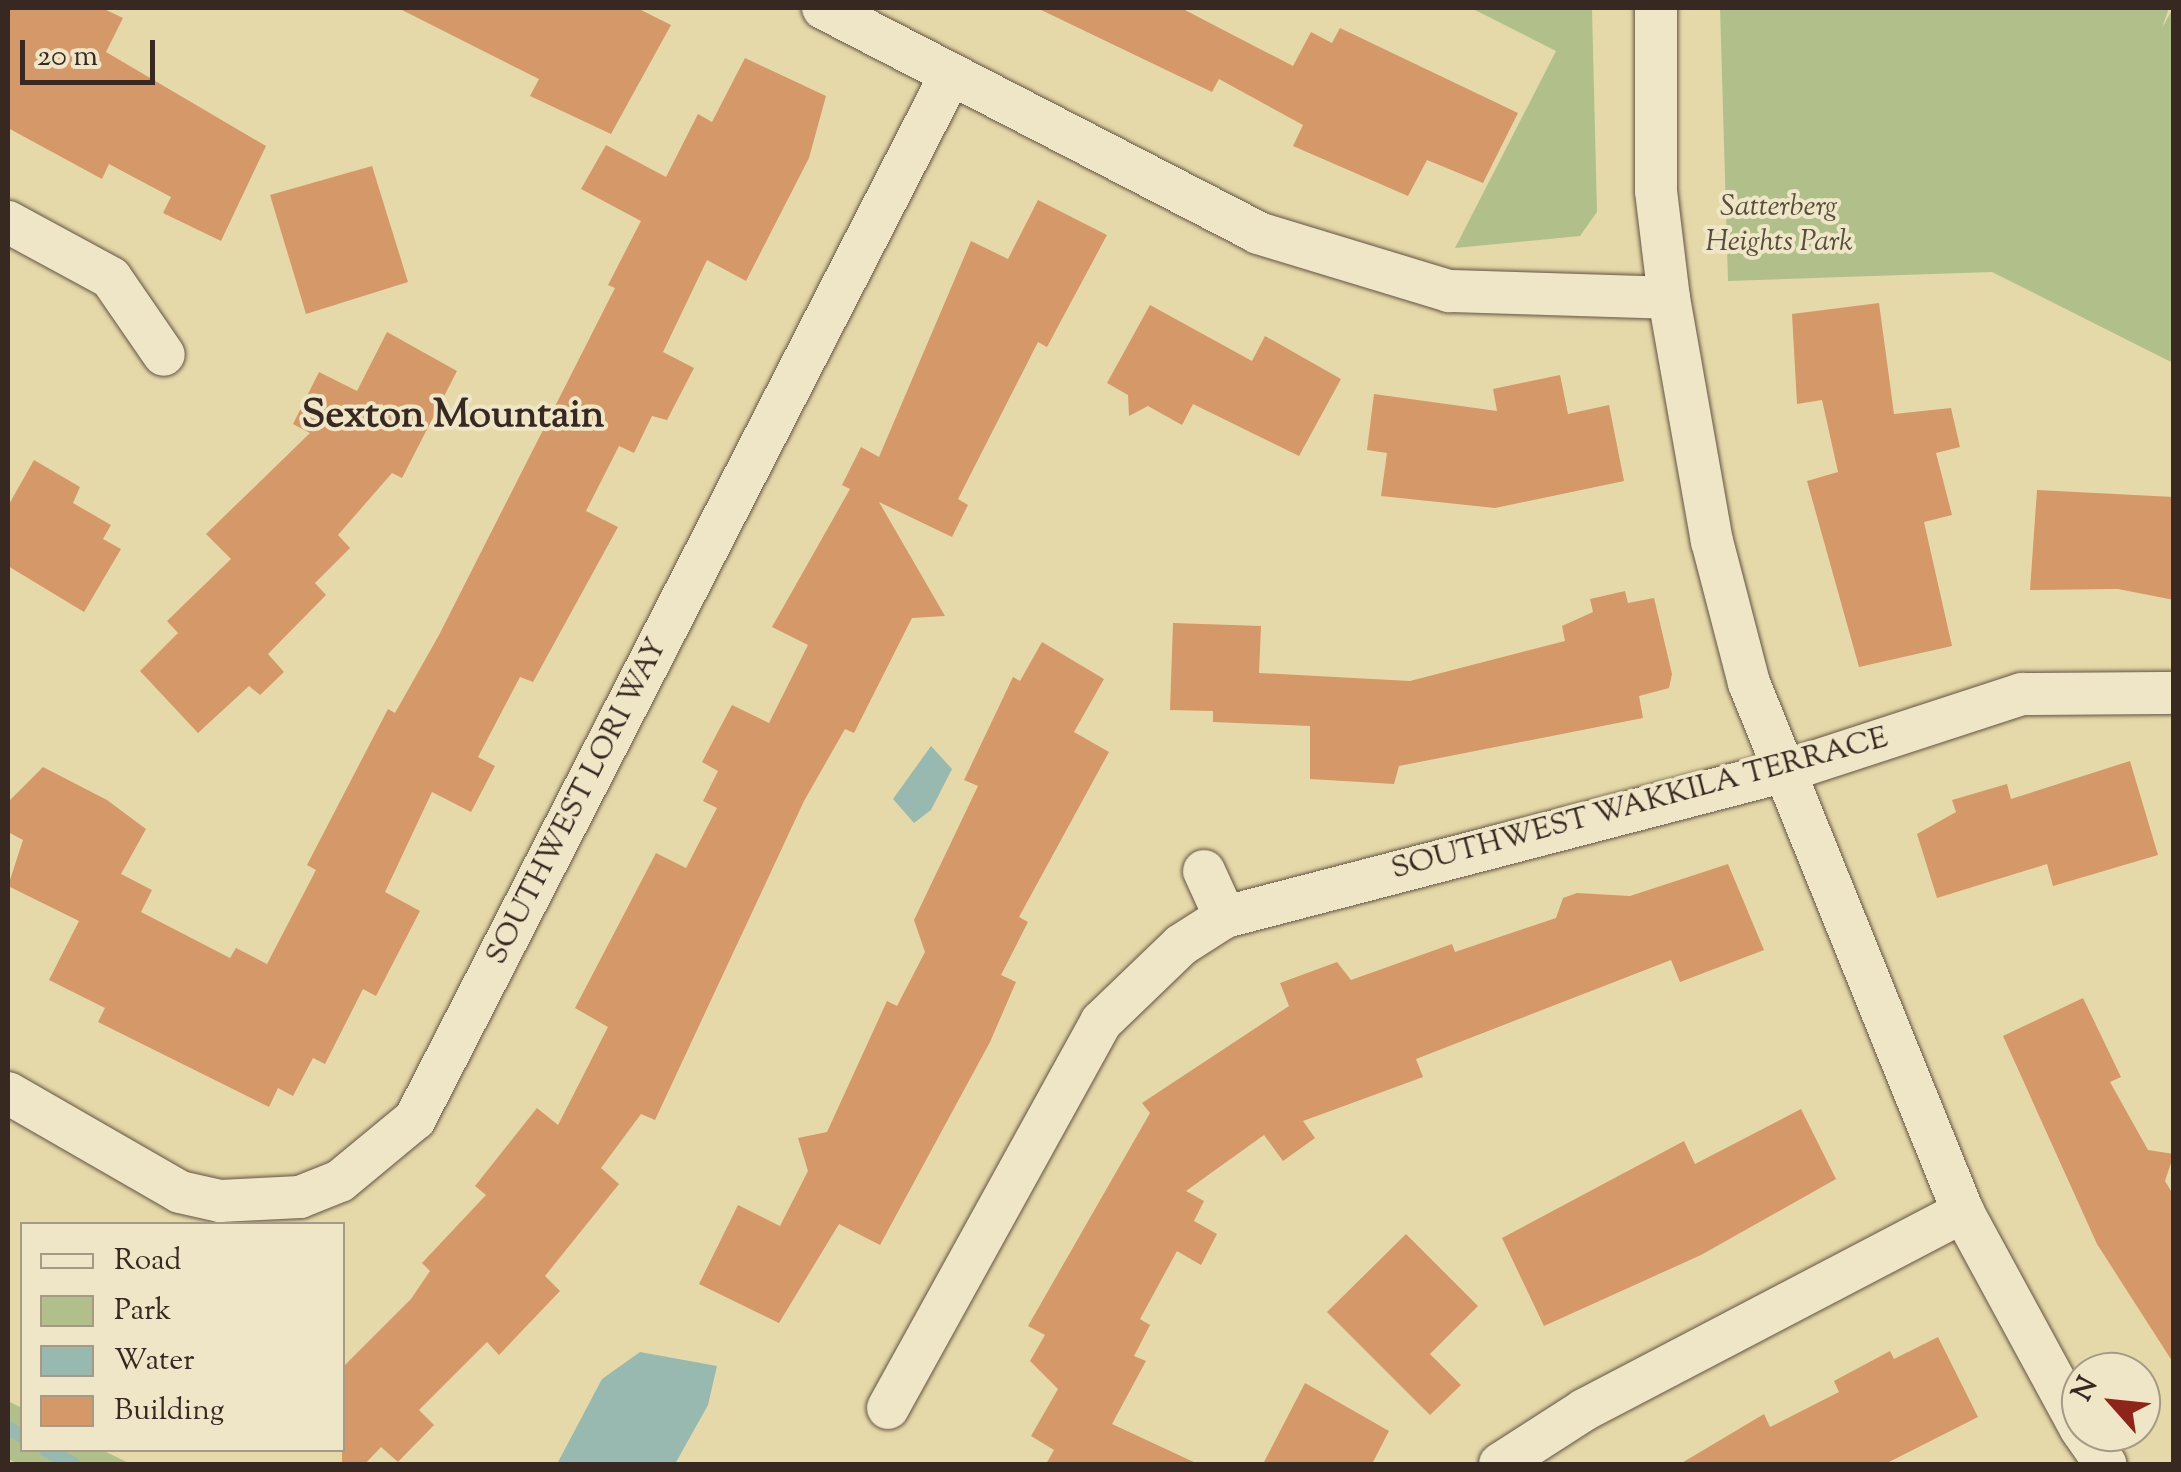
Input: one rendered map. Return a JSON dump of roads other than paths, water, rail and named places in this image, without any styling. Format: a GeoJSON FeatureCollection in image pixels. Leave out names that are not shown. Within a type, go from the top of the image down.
{"type":"FeatureCollection","features":[{"type":"Feature","properties":{"kind":"street"},"geometry":{"type":"LineString","coordinates":[[823,8],[1258,233],[1448,291],[1669,298]]}},
{"type":"Feature","properties":{"kind":"street"},"geometry":{"type":"LineString","coordinates":[[1656,8],[1656,191],[1669,298],[1712,540],[1749,683],[1962,1212],[2061,1392]]}},
{"type":"Feature","properties":{"kind":"street","name":"SOUTHWEST LORI WAY"},"geometry":{"type":"LineString","coordinates":[[8,1093],[180,1192],[220,1201],[300,1196],[382,1156],[404,1131],[951,74]]}},
{"type":"Feature","properties":{"kind":"street"},"geometry":{"type":"LineString","coordinates":[[8,222],[111,278],[164,354]]}},
{"type":"Feature","properties":{"kind":"street","name":"SOUTHWEST WAKKILA TERRACE"},"geometry":{"type":"LineString","coordinates":[[888,1408],[1101,1022],[1181,944],[1225,917],[1786,771],[2022,694],[2174,693]]}},
{"type":"Feature","properties":{"kind":"street"},"geometry":{"type":"LineString","coordinates":[[1204,871],[1225,917]]}},
{"type":"Feature","properties":{"kind":"street"},"geometry":{"type":"LineString","coordinates":[[1500,1464],[1584,1410],[1962,1212]]}},
{"type":"Feature","properties":{"kind":"water"},"geometry":{"type":"Polygon","coordinates":[[[931,746],[952,769],[931,810],[914,823],[893,799],[931,746]]]}},
{"type":"Feature","properties":{"kind":"water"},"geometry":{"type":"Polygon","coordinates":[[[640,1352],[717,1366],[708,1405],[675,1464],[557,1464],[602,1379],[640,1352]]]}},
{"type":"Feature","properties":{"kind":"waterway"},"geometry":{"type":"LineString","coordinates":[[8,1428],[20,1435]]}},
{"type":"Feature","properties":{"kind":"waterway"},"geometry":{"type":"LineString","coordinates":[[50,1452],[74,1464]]}},
{"type":"Feature","properties":{"kind":"district","name":"Sexton Mountain"},"geometry":{"type":"Point","coordinates":[453,417]}},
{"type":"Feature","properties":{"kind":"park label","name":"Satterberg Heights Park"},"geometry":{"type":"Point","coordinates":[1779,225]}}]}
